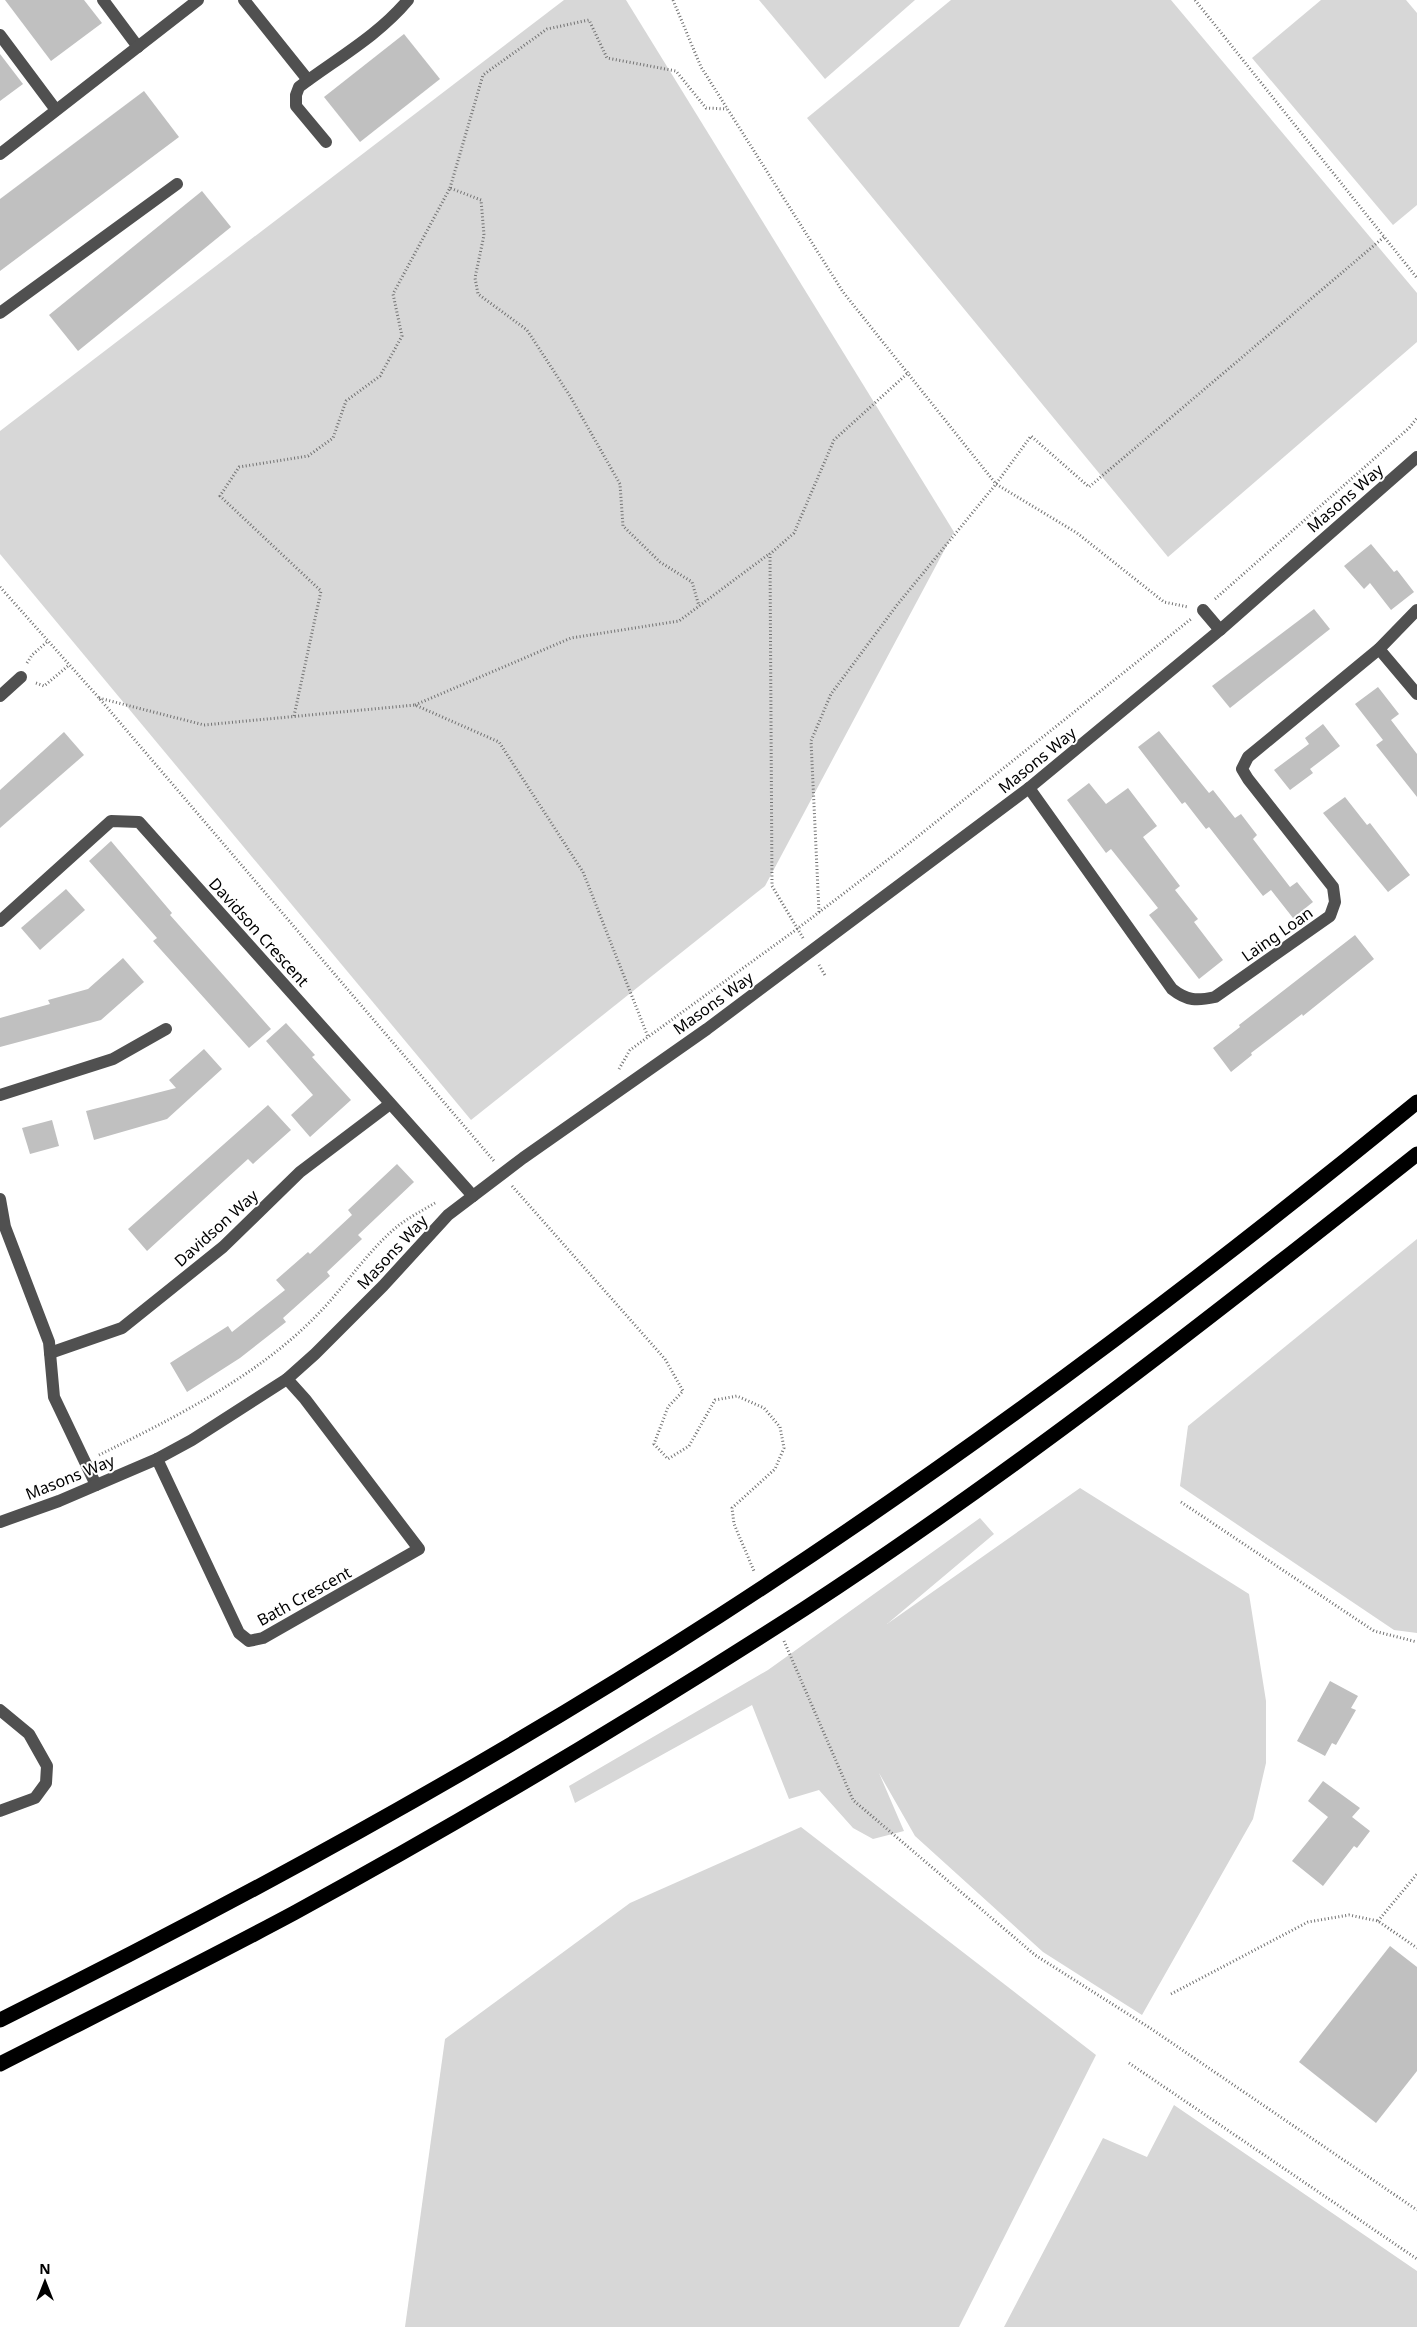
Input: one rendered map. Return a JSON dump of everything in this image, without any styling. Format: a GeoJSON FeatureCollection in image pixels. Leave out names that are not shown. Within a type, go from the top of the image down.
{"type":"FeatureCollection","features":[{"type":"Feature","properties":{"kind":"highway"},"geometry":{"type":"LineString","coordinates":[[0,2020],[132,1954],[351,1836],[473,1767],[718,1616],[928,1474],[1108,1344],[1288,1207],[1417,1102]]}},
{"type":"Feature","properties":{"kind":"highway"},"geometry":{"type":"LineString","coordinates":[[0,2064],[203,1961],[374,1868],[655,1704],[807,1606],[970,1494],[1105,1397],[1264,1276],[1417,1154]]}},
{"type":"Feature","properties":{"kind":"street"},"geometry":{"type":"LineString","coordinates":[[103,0],[138,47]]}},
{"type":"Feature","properties":{"kind":"street"},"geometry":{"type":"LineString","coordinates":[[0,154],[198,0]]}},
{"type":"Feature","properties":{"kind":"street"},"geometry":{"type":"LineString","coordinates":[[244,0],[308,80]]}},
{"type":"Feature","properties":{"kind":"street"},"geometry":{"type":"LineString","coordinates":[[326,142],[296,106],[296,95],[299,87],[378,31],[395,16],[408,0]]}},
{"type":"Feature","properties":{"kind":"street"},"geometry":{"type":"LineString","coordinates":[[0,35],[56,110]]}},
{"type":"Feature","properties":{"kind":"street"},"geometry":{"type":"LineString","coordinates":[[0,313],[177,184]]}},
{"type":"Feature","properties":{"kind":"street","name":"Masons Way"},"geometry":{"type":"LineString","coordinates":[[0,1522],[157,1459],[192,1440],[287,1379],[315,1354],[383,1286],[448,1215],[502,1174],[707,1028],[1029,788],[1220,630],[1417,457]]}},
{"type":"Feature","properties":{"kind":"street"},"geometry":{"type":"LineString","coordinates":[[1202,610],[1220,630]]}},
{"type":"Feature","properties":{"kind":"street","name":"Laing Loan"},"geometry":{"type":"LineString","coordinates":[[1029,788],[1172,989],[1182,997],[1197,1001],[1215,998],[1330,916],[1335,902],[1333,887],[1242,769],[1248,756],[1379,649],[1417,610]]}},
{"type":"Feature","properties":{"kind":"street"},"geometry":{"type":"LineString","coordinates":[[1379,649],[1417,694]]}},
{"type":"Feature","properties":{"kind":"street"},"geometry":{"type":"LineString","coordinates":[[0,696],[21,677]]}},
{"type":"Feature","properties":{"kind":"street","name":"Davidson Crescent"},"geometry":{"type":"LineString","coordinates":[[0,921],[111,822],[138,822],[473,1196]]}},
{"type":"Feature","properties":{"kind":"street"},"geometry":{"type":"LineString","coordinates":[[0,1095],[113,1059],[166,1029]]}},
{"type":"Feature","properties":{"kind":"street","name":"Davidson Way"},"geometry":{"type":"LineString","coordinates":[[50,1353],[122,1328],[223,1247],[300,1172],[390,1104]]}},
{"type":"Feature","properties":{"kind":"street"},"geometry":{"type":"LineString","coordinates":[[0,1199],[5,1227],[49,1342],[54,1397],[96,1485]]}},
{"type":"Feature","properties":{"kind":"street","name":"Bath Crescent"},"geometry":{"type":"LineString","coordinates":[[157,1459],[239,1632],[249,1641],[255,1641],[419,1549],[327,1427],[287,1379]]}},
{"type":"Feature","properties":{"kind":"street"},"geometry":{"type":"LineString","coordinates":[[0,1710],[29,1734],[47,1766],[46,1783],[36,1798],[0,1810]]}},
{"type":"Feature","properties":{"kind":"path"},"geometry":{"type":"LineString","coordinates":[[673,0],[701,67],[844,292],[996,484],[1077,533],[1164,602],[1202,610]]}},
{"type":"Feature","properties":{"kind":"path"},"geometry":{"type":"LineString","coordinates":[[1195,0],[1417,278]]}},
{"type":"Feature","properties":{"kind":"path"},"geometry":{"type":"LineString","coordinates":[[294,716],[321,591],[220,496],[239,467],[308,456],[333,438],[346,401],[380,376],[402,336],[392,294],[450,188],[483,75],[547,29],[589,20],[607,58],[676,71],[706,108],[728,109]]}},
{"type":"Feature","properties":{"kind":"path"},"geometry":{"type":"LineString","coordinates":[[450,188],[481,200],[484,235],[475,278],[478,294],[527,330],[570,396],[620,484],[623,526],[660,562],[692,582],[699,606]]}},
{"type":"Feature","properties":{"kind":"path"},"geometry":{"type":"LineString","coordinates":[[819,912],[811,741],[831,694],[897,605],[996,484],[1031,436],[1089,487],[1384,237]]}},
{"type":"Feature","properties":{"kind":"path"},"geometry":{"type":"LineString","coordinates":[[99,698],[204,725],[415,704],[571,638],[679,621],[770,554],[794,533],[834,440],[908,372]]}},
{"type":"Feature","properties":{"kind":"path"},"geometry":{"type":"LineString","coordinates":[[902,849],[1202,610],[1402,434],[1417,418]]}},
{"type":"Feature","properties":{"kind":"path"},"geometry":{"type":"LineString","coordinates":[[770,554],[772,886],[797,929]]}},
{"type":"Feature","properties":{"kind":"path"},"geometry":{"type":"LineString","coordinates":[[0,587],[47,642],[99,698],[494,1160],[502,1174],[665,1359],[683,1391],[668,1407],[654,1444],[668,1459],[689,1446],[715,1400],[737,1396],[764,1408],[780,1426],[784,1448],[775,1470],[732,1508],[734,1524]]}},
{"type":"Feature","properties":{"kind":"path"},"geometry":{"type":"LineString","coordinates":[[47,642],[32,655],[21,677],[44,686],[69,665]]}},
{"type":"Feature","properties":{"kind":"path"},"geometry":{"type":"LineString","coordinates":[[415,704],[499,742],[583,872],[648,1037]]}},
{"type":"Feature","properties":{"kind":"path"},"geometry":{"type":"LineString","coordinates":[[1181,1502],[1374,1631],[1417,1642]]}},
{"type":"Feature","properties":{"kind":"path"},"geometry":{"type":"LineString","coordinates":[[806,1692],[854,1800],[1034,1955],[1150,2028],[1417,2210]]}},
{"type":"Feature","properties":{"kind":"path"},"geometry":{"type":"LineString","coordinates":[[1378,1920],[1417,1874]]}},
{"type":"Feature","properties":{"kind":"path"},"geometry":{"type":"LineString","coordinates":[[1171,1994],[1308,1922],[1350,1915],[1378,1920],[1417,1948]]}},
{"type":"Feature","properties":{"kind":"path"},"geometry":{"type":"LineString","coordinates":[[1129,2063],[1417,2259]]}},
{"type":"Feature","properties":{"kind":"shaded area"},"geometry":{"type":"Polygon","coordinates":[[[564,0],[626,0],[954,532],[765,886],[471,1120],[0,554],[0,431],[564,0]]]}},
{"type":"Feature","properties":{"kind":"shaded area"},"geometry":{"type":"Polygon","coordinates":[[[759,0],[915,0],[825,79],[759,0]]]}},
{"type":"Feature","properties":{"kind":"shaded area"},"geometry":{"type":"Polygon","coordinates":[[[951,0],[1171,0],[1417,293],[1417,342],[1168,557],[807,118],[951,0]]]}},
{"type":"Feature","properties":{"kind":"shaded area"},"geometry":{"type":"Polygon","coordinates":[[[1321,0],[1406,0],[1417,13],[1417,205],[1393,225],[1252,58],[1321,0]]]}},
{"type":"Feature","properties":{"kind":"shaded area"},"geometry":{"type":"Polygon","coordinates":[[[1417,1239],[1417,1633],[1394,1630],[1180,1486],[1188,1426],[1417,1239]]]}},
{"type":"Feature","properties":{"kind":"shaded area"},"geometry":{"type":"Polygon","coordinates":[[[1080,1488],[1249,1594],[1266,1701],[1266,1763],[1253,1819],[1142,2015],[1043,1952],[915,1836],[879,1773],[904,1831],[873,1839],[853,1828],[819,1790],[789,1799],[752,1705],[575,1803],[569,1786],[768,1670],[980,1518],[994,1534],[887,1624],[1080,1488]]]}},
{"type":"Feature","properties":{"kind":"shaded area"},"geometry":{"type":"Polygon","coordinates":[[[801,1827],[1096,2055],[959,2327],[405,2327],[445,2039],[630,1903],[801,1827]]]}},
{"type":"Feature","properties":{"kind":"shaded area"},"geometry":{"type":"Polygon","coordinates":[[[1174,2105],[1417,2271],[1417,2327],[1004,2327],[1103,2138],[1147,2157],[1174,2105]]]}},
{"type":"Feature","properties":{"kind":"building"},"geometry":{"type":"Polygon","coordinates":[[[5,0],[84,0],[102,23],[51,61],[5,0]]]}},
{"type":"Feature","properties":{"kind":"building"},"geometry":{"type":"Polygon","coordinates":[[[404,34],[440,79],[360,142],[324,97],[404,34]]]}},
{"type":"Feature","properties":{"kind":"building"},"geometry":{"type":"Polygon","coordinates":[[[0,54],[23,84],[0,101],[0,54]]]}},
{"type":"Feature","properties":{"kind":"building"},"geometry":{"type":"Polygon","coordinates":[[[144,91],[179,137],[0,271],[0,199],[144,91]]]}},
{"type":"Feature","properties":{"kind":"building"},"geometry":{"type":"Polygon","coordinates":[[[202,191],[231,227],[78,351],[49,315],[202,191]]]}},
{"type":"Feature","properties":{"kind":"building"},"geometry":{"type":"Polygon","coordinates":[[[1371,544],[1394,572],[1397,570],[1414,592],[1391,610],[1370,583],[1364,589],[1344,566],[1371,544]]]}},
{"type":"Feature","properties":{"kind":"building"},"geometry":{"type":"Polygon","coordinates":[[[1314,609],[1330,629],[1230,708],[1212,686],[1314,609]]]}},
{"type":"Feature","properties":{"kind":"building"},"geometry":{"type":"Polygon","coordinates":[[[1378,687],[1399,714],[1391,720],[1417,754],[1417,797],[1376,745],[1383,740],[1355,704],[1378,687]]]}},
{"type":"Feature","properties":{"kind":"building"},"geometry":{"type":"Polygon","coordinates":[[[1323,724],[1340,746],[1310,769],[1313,773],[1290,790],[1274,770],[1309,744],[1305,738],[1323,724]]]}},
{"type":"Feature","properties":{"kind":"building"},"geometry":{"type":"Polygon","coordinates":[[[1159,731],[1209,793],[1213,790],[1235,818],[1241,814],[1257,835],[1253,839],[1290,887],[1297,882],[1313,902],[1293,918],[1271,890],[1263,896],[1209,827],[1206,829],[1185,802],[1182,804],[1138,747],[1159,731]]]}},
{"type":"Feature","properties":{"kind":"building"},"geometry":{"type":"Polygon","coordinates":[[[64,732],[84,755],[0,828],[0,790],[64,732]]]}},
{"type":"Feature","properties":{"kind":"building"},"geometry":{"type":"Polygon","coordinates":[[[1089,783],[1106,804],[1128,788],[1157,826],[1143,837],[1180,886],[1175,890],[1198,919],[1194,922],[1223,960],[1199,979],[1149,915],[1158,908],[1111,849],[1106,853],[1067,800],[1089,783]]]}},
{"type":"Feature","properties":{"kind":"building"},"geometry":{"type":"Polygon","coordinates":[[[1345,797],[1367,825],[1370,823],[1410,875],[1388,892],[1323,813],[1345,797]]]}},
{"type":"Feature","properties":{"kind":"building"},"geometry":{"type":"Polygon","coordinates":[[[111,841],[172,913],[170,915],[271,1029],[249,1048],[153,941],[157,938],[89,861],[111,841]]]}},
{"type":"Feature","properties":{"kind":"building"},"geometry":{"type":"Polygon","coordinates":[[[66,889],[85,910],[40,950],[21,928],[66,889]]]}},
{"type":"Feature","properties":{"kind":"building"},"geometry":{"type":"Polygon","coordinates":[[[1355,935],[1374,959],[1303,1016],[1302,1014],[1251,1053],[1252,1055],[1231,1072],[1213,1048],[1240,1027],[1239,1025],[1355,935]]]}},
{"type":"Feature","properties":{"kind":"building"},"geometry":{"type":"Polygon","coordinates":[[[123,958],[144,982],[101,1020],[0,1047],[0,1018],[50,1004],[48,1000],[88,989],[123,958]]]}},
{"type":"Feature","properties":{"kind":"building"},"geometry":{"type":"Polygon","coordinates":[[[286,1023],[315,1055],[312,1057],[351,1100],[310,1137],[291,1115],[313,1095],[266,1041],[286,1023]]]}},
{"type":"Feature","properties":{"kind":"building"},"geometry":{"type":"Polygon","coordinates":[[[204,1049],[222,1069],[167,1119],[94,1140],[86,1111],[176,1088],[169,1080],[204,1049]]]}},
{"type":"Feature","properties":{"kind":"building"},"geometry":{"type":"Polygon","coordinates":[[[268,1105],[291,1130],[253,1164],[248,1159],[147,1251],[128,1229],[268,1105]]]}},
{"type":"Feature","properties":{"kind":"building"},"geometry":{"type":"Polygon","coordinates":[[[52,1120],[59,1146],[30,1154],[22,1128],[52,1120]]]}},
{"type":"Feature","properties":{"kind":"building"},"geometry":{"type":"Polygon","coordinates":[[[397,1164],[414,1182],[358,1235],[362,1239],[327,1272],[330,1276],[283,1318],[286,1322],[240,1358],[187,1392],[170,1363],[228,1326],[232,1332],[285,1290],[276,1280],[308,1252],[310,1254],[352,1215],[348,1210],[397,1164]]]}},
{"type":"Feature","properties":{"kind":"building"},"geometry":{"type":"Polygon","coordinates":[[[1330,1681],[1358,1696],[1351,1708],[1356,1710],[1336,1745],[1332,1743],[1325,1756],[1297,1741],[1330,1681]]]}},
{"type":"Feature","properties":{"kind":"building"},"geometry":{"type":"Polygon","coordinates":[[[1323,1781],[1360,1808],[1352,1817],[1370,1831],[1357,1848],[1354,1846],[1323,1886],[1292,1861],[1328,1817],[1308,1801],[1323,1781]]]}},
{"type":"Feature","properties":{"kind":"building"},"geometry":{"type":"Polygon","coordinates":[[[1390,1946],[1417,1967],[1417,2071],[1376,2123],[1299,2062],[1390,1946]]]}}]}
